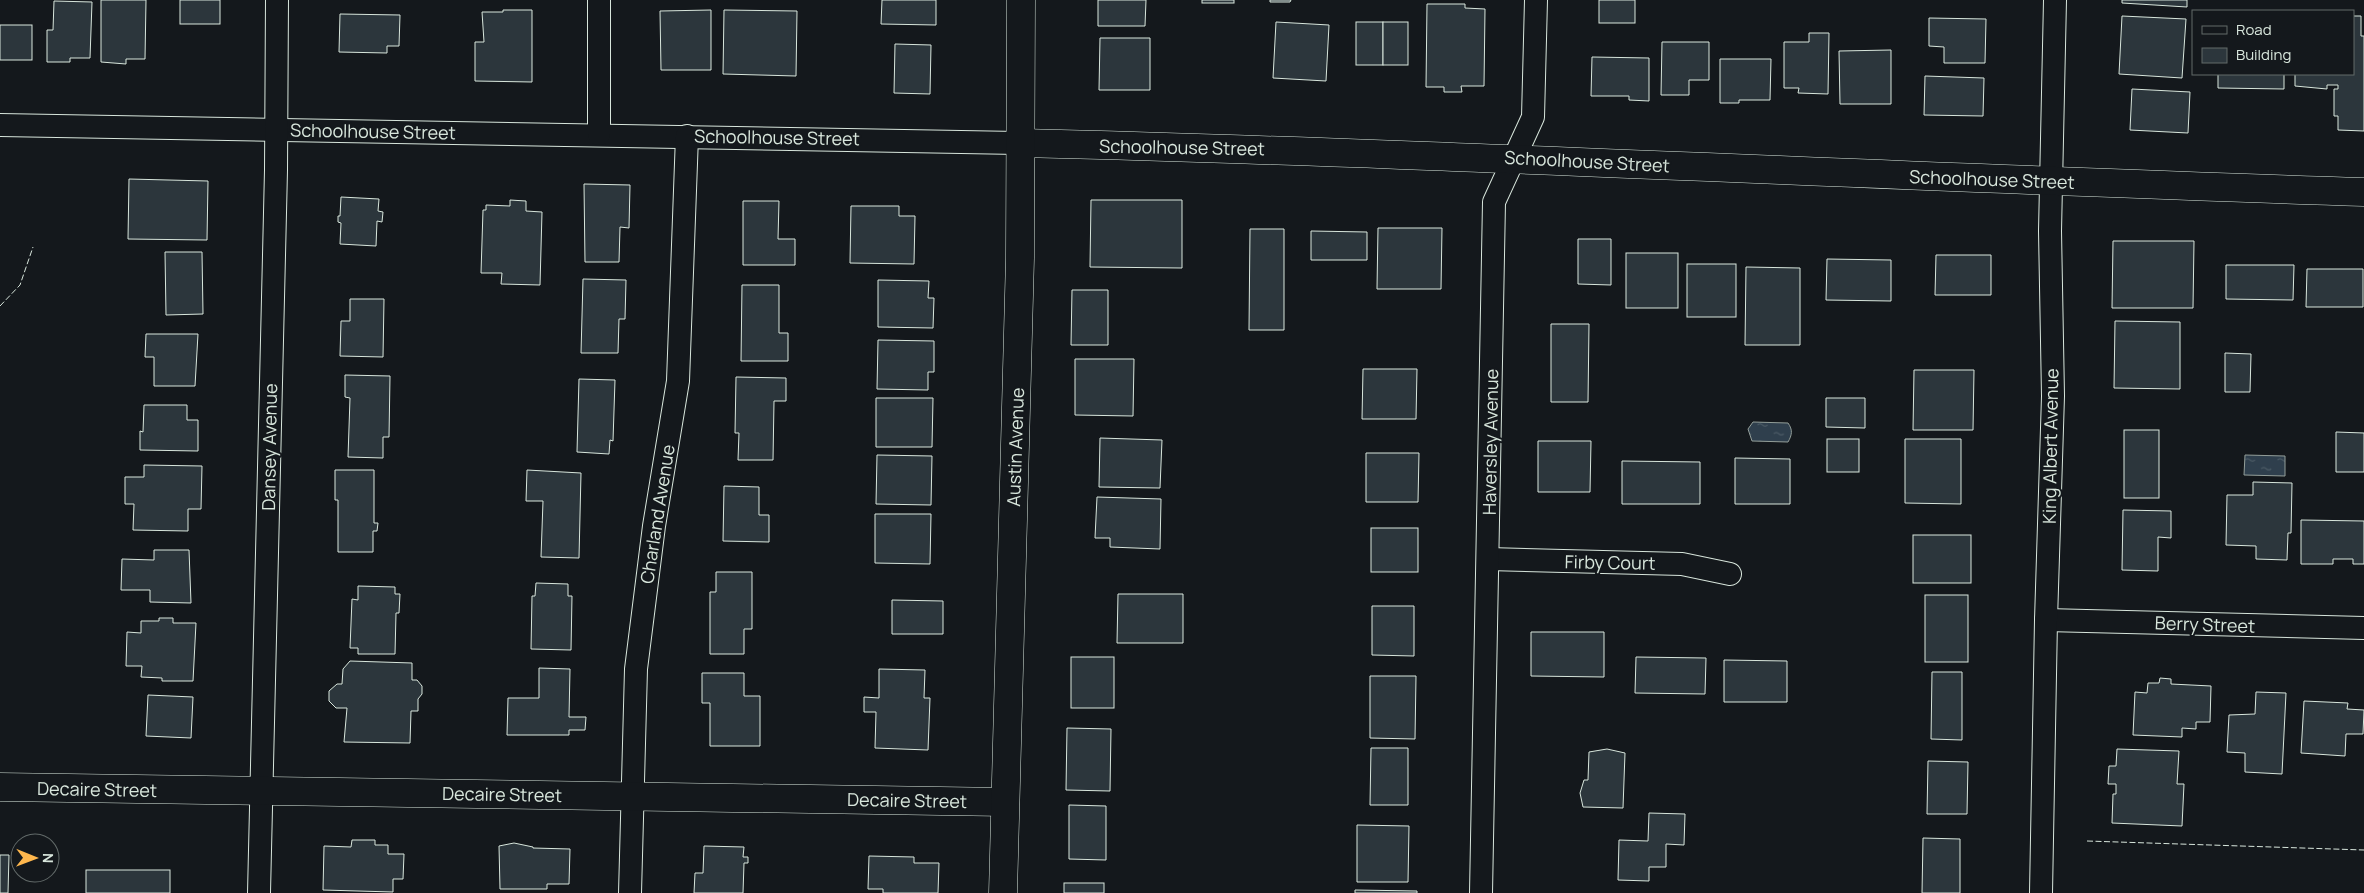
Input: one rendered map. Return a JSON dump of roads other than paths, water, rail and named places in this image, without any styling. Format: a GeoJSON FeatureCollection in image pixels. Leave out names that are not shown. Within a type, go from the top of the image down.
{"type":"FeatureCollection","features":[{"type":"Feature","properties":{"kind":"street","name":"Dansey Avenue"},"geometry":{"type":"LineString","coordinates":[[259,893],[277,130],[277,0]]}},
{"type":"Feature","properties":{"kind":"street"},"geometry":{"type":"LineString","coordinates":[[599,0],[599,134]]}},
{"type":"Feature","properties":{"kind":"street","name":"Austin Avenue"},"geometry":{"type":"LineString","coordinates":[[1003,893],[1021,143],[1022,0]]}},
{"type":"Feature","properties":{"kind":"street","name":"Haversley Avenue"},"geometry":{"type":"LineString","coordinates":[[1481,893],[1494,202],[1534,117],[1536,0]]}},
{"type":"Feature","properties":{"kind":"street","name":"King Albert Avenue"},"geometry":{"type":"LineString","coordinates":[[2041,893],[2046,620],[2053,396],[2050,232],[2054,0]]}},
{"type":"Feature","properties":{"kind":"street","name":"Schoolhouse Street"},"geometry":{"type":"LineString","coordinates":[[0,125],[599,134],[1021,143],[1514,158],[2052,182],[2364,192]]}},
{"type":"Feature","properties":{"kind":"street","name":"Charland Avenue"},"geometry":{"type":"LineString","coordinates":[[630,893],[636,669],[654,526],[678,381],[687,136]]}},
{"type":"Feature","properties":{"kind":"street","name":"Firby Court"},"geometry":{"type":"LineString","coordinates":[[1488,559],[1682,564],[1730,574]]}},
{"type":"Feature","properties":{"kind":"street","name":"Berry Street"},"geometry":{"type":"LineString","coordinates":[[2046,620],[2364,628]]}},
{"type":"Feature","properties":{"kind":"street","name":"Decaire Street"},"geometry":{"type":"LineString","coordinates":[[0,787],[1005,802]]}},
{"type":"Feature","properties":{"kind":"water"},"geometry":{"type":"Polygon","coordinates":[[[1753,422],[1788,423],[1791,435],[1788,442],[1752,441],[1748,429],[1753,422]]]}},
{"type":"Feature","properties":{"kind":"water"},"geometry":{"type":"Polygon","coordinates":[[[2245,455],[2285,456],[2285,476],[2244,475],[2245,455]]]}}]}
